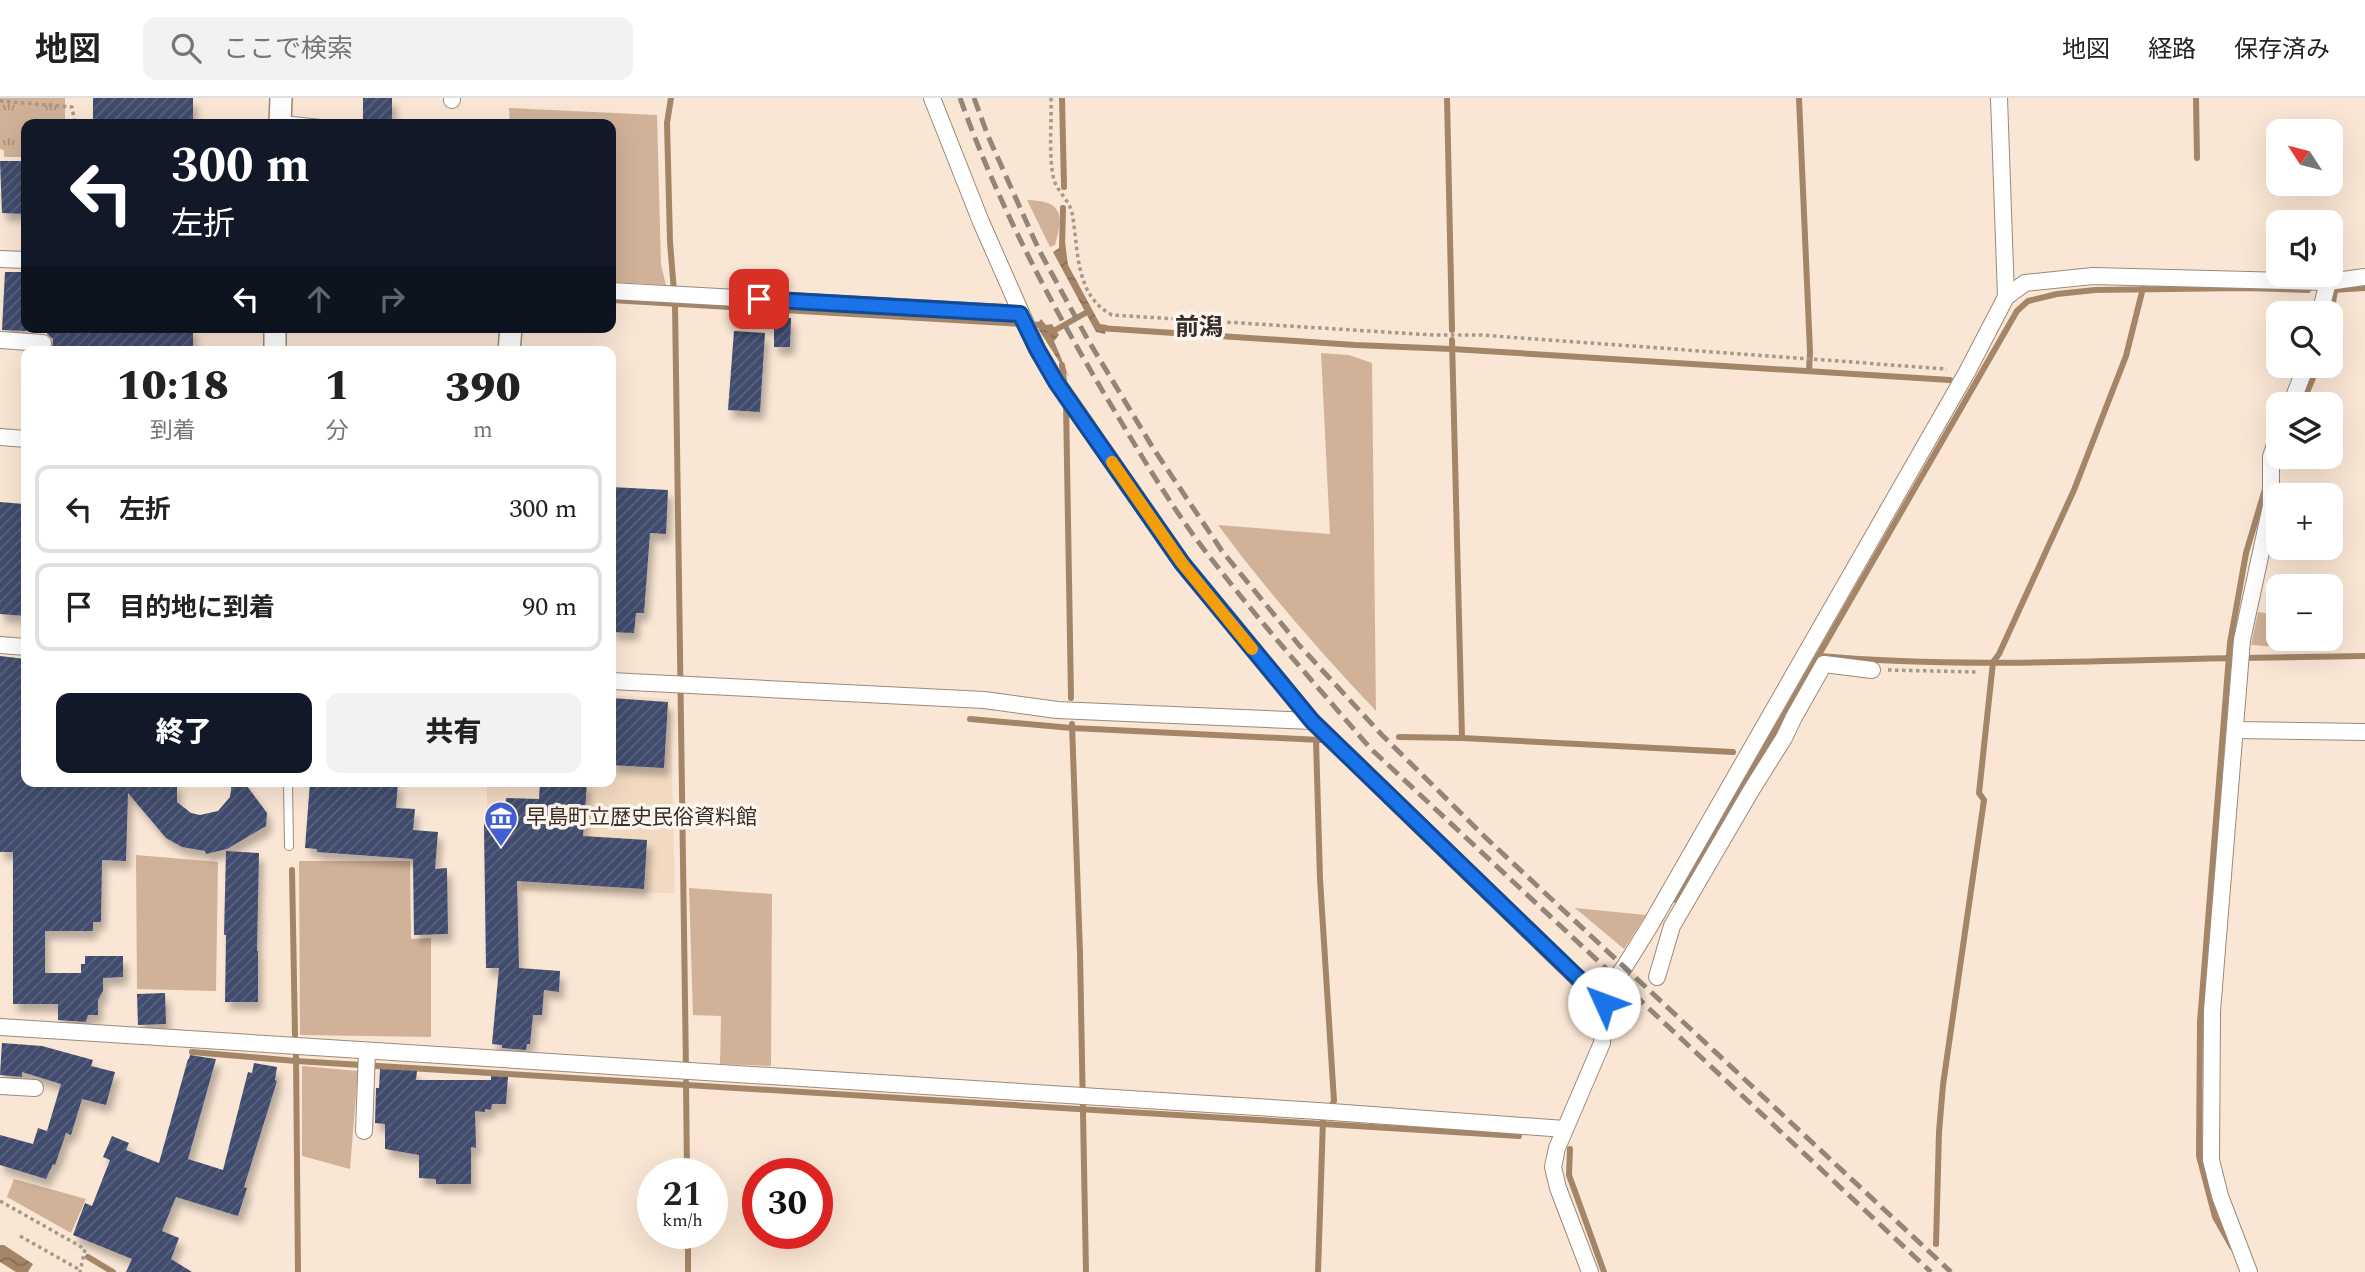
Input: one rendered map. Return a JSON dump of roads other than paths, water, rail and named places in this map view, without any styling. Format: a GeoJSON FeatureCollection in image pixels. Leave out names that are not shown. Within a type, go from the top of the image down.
{"type":"FeatureCollection","features":[{"type":"Feature","properties":{"kind":"street"},"geometry":{"type":"LineString","coordinates":[[280,119],[281,98]]}},
{"type":"Feature","properties":{"kind":"street"},"geometry":{"type":"LineString","coordinates":[[932,98],[1023,321],[1056,382],[1182,563],[1312,721],[1604,1003]]}},
{"type":"Feature","properties":{"kind":"street"},"geometry":{"type":"LineString","coordinates":[[1999,98],[2006,298]]}},
{"type":"Feature","properties":{"kind":"street"},"geometry":{"type":"LineString","coordinates":[[0,259],[21,260]]}},
{"type":"Feature","properties":{"kind":"street"},"geometry":{"type":"LineString","coordinates":[[1657,977],[1672,926],[1716,831],[1812,666],[2006,298],[2025,284],[2093,276],[2266,280]]}},
{"type":"Feature","properties":{"kind":"street"},"geometry":{"type":"LineString","coordinates":[[2343,280],[2365,277]]}},
{"type":"Feature","properties":{"kind":"street"},"geometry":{"type":"LineString","coordinates":[[616,291],[1023,321]]}},
{"type":"Feature","properties":{"kind":"street"},"geometry":{"type":"LineString","coordinates":[[0,340],[36,346]]}},
{"type":"Feature","properties":{"kind":"street"},"geometry":{"type":"LineString","coordinates":[[0,437],[21,439]]}},
{"type":"Feature","properties":{"kind":"street"},"geometry":{"type":"LineString","coordinates":[[2249,1272],[2220,1196],[2211,1160],[2211,1011],[2241,650],[2270,506],[2272,469]]}},
{"type":"Feature","properties":{"kind":"street"},"geometry":{"type":"LineString","coordinates":[[0,645],[21,647]]}},
{"type":"Feature","properties":{"kind":"street"},"geometry":{"type":"LineString","coordinates":[[1812,666],[1824,664],[1872,670]]}},
{"type":"Feature","properties":{"kind":"street"},"geometry":{"type":"LineString","coordinates":[[1740,789],[1812,666]]}},
{"type":"Feature","properties":{"kind":"street"},"geometry":{"type":"LineString","coordinates":[[616,681],[984,701],[1057,710],[1312,721]]}},
{"type":"Feature","properties":{"kind":"street"},"geometry":{"type":"LineString","coordinates":[[2235,730],[2365,732]]}},
{"type":"Feature","properties":{"kind":"street"},"geometry":{"type":"LineString","coordinates":[[1590,1272],[1558,1188],[1553,1167],[1557,1148],[1602,1043],[1606,991],[1716,831]]}},
{"type":"Feature","properties":{"kind":"street"},"geometry":{"type":"LineString","coordinates":[[1655,917],[1672,926]]}},
{"type":"Feature","properties":{"kind":"street"},"geometry":{"type":"LineString","coordinates":[[0,1027],[367,1060],[685,1072],[1565,1129]]}},
{"type":"Feature","properties":{"kind":"street"},"geometry":{"type":"LineString","coordinates":[[364,1131],[367,1060]]}},
{"type":"Feature","properties":{"kind":"street"},"geometry":{"type":"LineString","coordinates":[[0,1086],[35,1088]]}},
{"type":"Feature","properties":{"kind":"lane"},"geometry":{"type":"LineString","coordinates":[[288,787],[289,846]]}},
{"type":"Feature","properties":{"kind":"water"},"geometry":{"type":"Polygon","coordinates":[[[1060,241],[1065,242],[1068,265],[1100,324],[1107,325],[1105,334],[1096,332],[1053,252],[1059,248],[1060,241]]]}},
{"type":"Feature","properties":{"kind":"water"},"geometry":{"type":"Polygon","coordinates":[[[1041,319],[1046,325],[1052,324],[1059,335],[1054,341],[1069,377],[1039,330],[1037,324],[1041,319]]]}},
{"type":"Feature","properties":{"kind":"water"},"geometry":{"type":"Polygon","coordinates":[[[0,1245],[33,1264],[28,1272],[16,1272],[0,1262],[0,1245]]]}},
{"type":"Feature","properties":{"kind":"waterway"},"geometry":{"type":"LineString","coordinates":[[671,98],[667,123],[670,242],[675,304],[686,1071]]}},
{"type":"Feature","properties":{"kind":"waterway"},"geometry":{"type":"LineString","coordinates":[[1062,98],[1064,187]]}},
{"type":"Feature","properties":{"kind":"waterway"},"geometry":{"type":"LineString","coordinates":[[1447,98],[1452,330]]}},
{"type":"Feature","properties":{"kind":"waterway"},"geometry":{"type":"LineString","coordinates":[[1799,98],[1809,371]]}},
{"type":"Feature","properties":{"kind":"waterway"},"geometry":{"type":"LineString","coordinates":[[2196,98],[2197,158]]}},
{"type":"Feature","properties":{"kind":"waterway"},"geometry":{"type":"LineString","coordinates":[[1062,248],[1063,208]]}},
{"type":"Feature","properties":{"kind":"waterway"},"geometry":{"type":"LineString","coordinates":[[1936,1244],[1943,1085],[1984,800],[1979,793],[1993,662],[2074,490],[2126,356],[2143,288]]}},
{"type":"Feature","properties":{"kind":"waterway"},"geometry":{"type":"LineString","coordinates":[[2331,290],[2365,288]]}},
{"type":"Feature","properties":{"kind":"waterway"},"geometry":{"type":"LineString","coordinates":[[1677,901],[2017,311],[2028,301],[2057,294],[2095,290],[2308,290]]}},
{"type":"Feature","properties":{"kind":"waterway"},"geometry":{"type":"LineString","coordinates":[[2333,301],[2335,290]]}},
{"type":"Feature","properties":{"kind":"waterway"},"geometry":{"type":"LineString","coordinates":[[616,300],[1043,327]]}},
{"type":"Feature","properties":{"kind":"waterway"},"geometry":{"type":"LineString","coordinates":[[1050,333],[1089,311]]}},
{"type":"Feature","properties":{"kind":"waterway"},"geometry":{"type":"LineString","coordinates":[[1099,328],[1950,380]]}},
{"type":"Feature","properties":{"kind":"waterway"},"geometry":{"type":"LineString","coordinates":[[1452,340],[1462,738]]}},
{"type":"Feature","properties":{"kind":"waterway"},"geometry":{"type":"LineString","coordinates":[[1062,365],[1065,388]]}},
{"type":"Feature","properties":{"kind":"waterway"},"geometry":{"type":"LineString","coordinates":[[2307,392],[2313,378]]}},
{"type":"Feature","properties":{"kind":"waterway"},"geometry":{"type":"LineString","coordinates":[[1066,403],[1071,698]]}},
{"type":"Feature","properties":{"kind":"waterway"},"geometry":{"type":"LineString","coordinates":[[2232,1247],[2215,1217],[2199,1156],[2200,1022],[2230,643],[2246,553],[2265,489]]}},
{"type":"Feature","properties":{"kind":"waterway"},"geometry":{"type":"LineString","coordinates":[[1820,656],[1974,663],[2231,658]]}},
{"type":"Feature","properties":{"kind":"waterway"},"geometry":{"type":"LineString","coordinates":[[2242,658],[2365,656]]}},
{"type":"Feature","properties":{"kind":"waterway"},"geometry":{"type":"LineString","coordinates":[[970,719],[1072,728],[1320,740]]}},
{"type":"Feature","properties":{"kind":"waterway"},"geometry":{"type":"LineString","coordinates":[[1072,724],[1080,953],[1086,1272]]}},
{"type":"Feature","properties":{"kind":"waterway"},"geometry":{"type":"LineString","coordinates":[[1399,737],[1733,752]]}},
{"type":"Feature","properties":{"kind":"waterway"},"geometry":{"type":"LineString","coordinates":[[1316,740],[1320,879],[1334,1101],[1329,1111]]}},
{"type":"Feature","properties":{"kind":"waterway"},"geometry":{"type":"LineString","coordinates":[[292,870],[295,1035]]}},
{"type":"Feature","properties":{"kind":"waterway"},"geometry":{"type":"LineString","coordinates":[[1624,1016],[1626,1005]]}},
{"type":"Feature","properties":{"kind":"waterway"},"geometry":{"type":"LineString","coordinates":[[192,1052],[296,1061],[1519,1136]]}},
{"type":"Feature","properties":{"kind":"waterway"},"geometry":{"type":"LineString","coordinates":[[296,1054],[298,1272]]}},
{"type":"Feature","properties":{"kind":"waterway"},"geometry":{"type":"LineString","coordinates":[[686,1082],[687,1158]]}},
{"type":"Feature","properties":{"kind":"waterway"},"geometry":{"type":"LineString","coordinates":[[1318,1272],[1323,1120]]}},
{"type":"Feature","properties":{"kind":"waterway"},"geometry":{"type":"LineString","coordinates":[[1570,1149],[1569,1175],[1604,1272]]}},
{"type":"Feature","properties":{"kind":"waterway"},"geometry":{"type":"LineString","coordinates":[[688,1249],[688,1272]]}},
{"type":"Feature","properties":{"kind":"waterway"},"geometry":{"type":"LineString","coordinates":[[88,1257],[113,1272]]}},
{"type":"Feature","properties":{"kind":"railway"},"geometry":{"type":"LineString","coordinates":[[960,98],[1011,221],[1072,339],[1175,508],[1251,609],[1370,748],[1931,1272]]}},
{"type":"Feature","properties":{"kind":"railway"},"geometry":{"type":"LineString","coordinates":[[974,98],[1039,250],[1088,340],[1153,448],[1222,551],[1299,645],[1382,735],[1485,837],[1951,1272]]}},
{"type":"Feature","properties":{"kind":"place","name":"早島町立歴史民俗資料館"},"geometry":{"type":"Point","coordinates":[501,848]}},
{"type":"Feature","properties":{"kind":"district","name":"前潟"},"geometry":{"type":"Point","coordinates":[1199,328]}}]}
